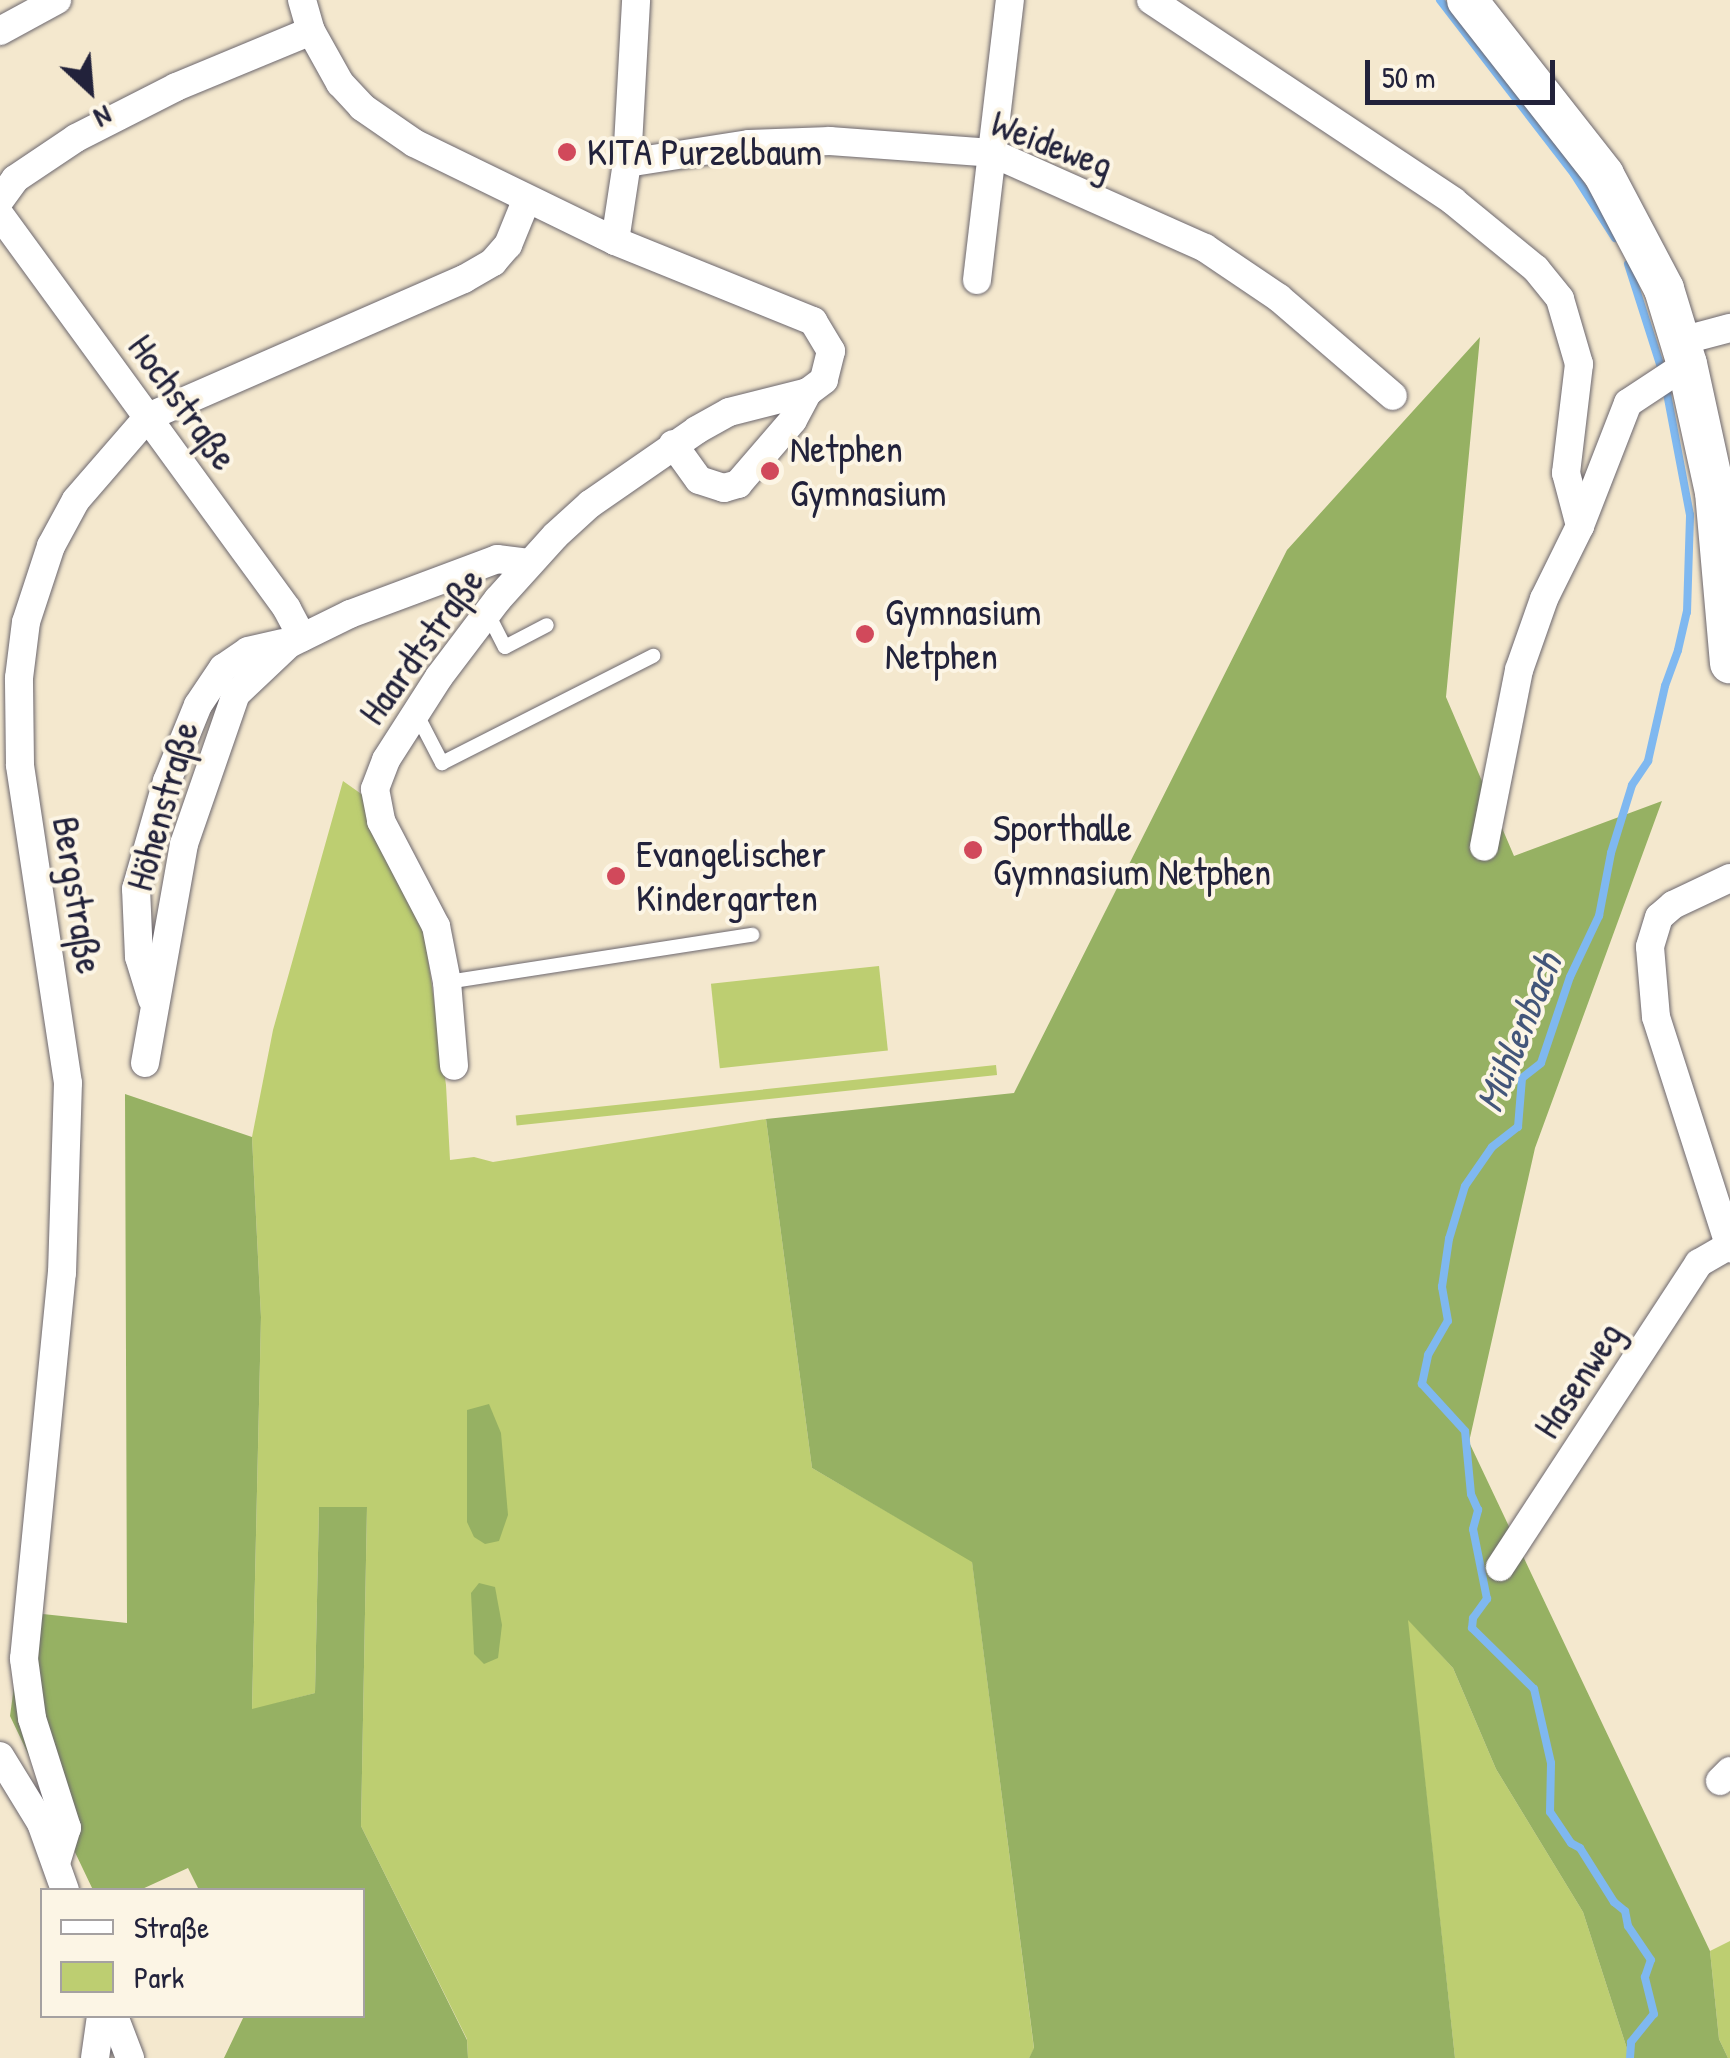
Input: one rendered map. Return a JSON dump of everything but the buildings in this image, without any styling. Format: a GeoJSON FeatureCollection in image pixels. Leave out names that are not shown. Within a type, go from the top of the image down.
{"type":"FeatureCollection","features":[{"type":"Feature","properties":{"kind":"main road"},"geometry":{"type":"LineString","coordinates":[[1477,4],[1622,203],[1664,289],[1684,352],[1715,492],[1730,663]]}},
{"type":"Feature","properties":{"kind":"street"},"geometry":{"type":"LineString","coordinates":[[0,31],[58,0]]}},
{"type":"Feature","properties":{"kind":"street"},"geometry":{"type":"LineString","coordinates":[[302,0],[311,31],[340,83],[362,107],[414,143],[526,201],[615,241],[813,321],[832,351],[830,367],[824,380],[808,392],[782,434],[738,484],[724,488],[698,480],[673,444]]}},
{"type":"Feature","properties":{"kind":"street"},"geometry":{"type":"LineString","coordinates":[[615,241],[627,163],[636,0]]}},
{"type":"Feature","properties":{"kind":"street"},"geometry":{"type":"LineString","coordinates":[[977,280],[1010,0]]}},
{"type":"Feature","properties":{"kind":"street"},"geometry":{"type":"LineString","coordinates":[[1152,0],[1453,201],[1536,269],[1560,299],[1579,364],[1566,472],[1580,526]]}},
{"type":"Feature","properties":{"kind":"street"},"geometry":{"type":"LineString","coordinates":[[0,200],[15,180],[76,138],[176,87],[311,31]]}},
{"type":"Feature","properties":{"kind":"street","name":"Weideweg"},"geometry":{"type":"LineString","coordinates":[[627,163],[749,144],[830,141],[992,153],[1205,248],[1279,298],[1393,396]]}},
{"type":"Feature","properties":{"kind":"street","name":"Bergstraße"},"geometry":{"type":"LineString","coordinates":[[56,1860],[67,1828],[32,1718],[24,1659],[62,1273],[68,1083],[20,765],[20,678],[26,622],[51,546],[76,500],[148,417],[464,279],[493,262],[508,245],[526,201]]}},
{"type":"Feature","properties":{"kind":"street","name":"Hochstraße"},"geometry":{"type":"LineString","coordinates":[[0,215],[288,609],[295,640]]}},
{"type":"Feature","properties":{"kind":"street"},"geometry":{"type":"LineString","coordinates":[[1484,847],[1519,670],[1544,598],[1580,526],[1628,403],[1684,352],[1730,328]]}},
{"type":"Feature","properties":{"kind":"street","name":"Haardtstraße"},"geometry":{"type":"LineString","coordinates":[[454,1066],[447,982],[428,904],[380,821],[375,789],[414,710],[529,562],[590,504],[673,444],[730,412],[808,392]]}},
{"type":"Feature","properties":{"kind":"street","name":"Höhenstraße"},"geometry":{"type":"LineString","coordinates":[[145,1063],[184,844],[236,694],[295,640],[497,558],[529,562]]}},
{"type":"Feature","properties":{"kind":"street"},"geometry":{"type":"LineString","coordinates":[[1730,878],[1673,905],[1659,916],[1650,948],[1656,1017],[1730,1246]]}},
{"type":"Feature","properties":{"kind":"street","name":"Hasenweg"},"geometry":{"type":"LineString","coordinates":[[1500,1567],[1699,1263],[1730,1246]]}},
{"type":"Feature","properties":{"kind":"street"},"geometry":{"type":"LineString","coordinates":[[0,1756],[41,1822],[64,1888]]}},
{"type":"Feature","properties":{"kind":"street"},"geometry":{"type":"LineString","coordinates":[[95,2058],[101,2018]]}},
{"type":"Feature","properties":{"kind":"street"},"geometry":{"type":"LineString","coordinates":[[115,2018],[130,2058]]}},
{"type":"Feature","properties":{"kind":"lane"},"geometry":{"type":"LineString","coordinates":[[487,613],[505,647],[547,625]]}},
{"type":"Feature","properties":{"kind":"lane"},"geometry":{"type":"LineString","coordinates":[[414,710],[442,762],[653,656]]}},
{"type":"Feature","properties":{"kind":"lane"},"geometry":{"type":"LineString","coordinates":[[447,982],[752,935]]}},
{"type":"Feature","properties":{"kind":"green space"},"geometry":{"type":"Polygon","coordinates":[[[1480,337],[1446,697],[1514,856],[1662,801],[1535,1148],[1469,1442],[1710,1951],[1719,2039],[1728,2058],[1630,2058],[1583,1912],[1496,1769],[1453,1668],[1408,1620],[1455,2058],[1029,2058],[1034,2048],[972,1562],[812,1468],[766,1119],[1014,1093],[1287,550],[1480,337]]]}},
{"type":"Feature","properties":{"kind":"green space"},"geometry":{"type":"Polygon","coordinates":[[[343,781],[367,798],[421,910],[446,1085],[450,1160],[474,1157],[493,1162],[766,1119],[812,1468],[972,1561],[1034,2049],[1029,2058],[468,2058],[467,2039],[361,1826],[367,1507],[319,1508],[315,1693],[252,1710],[261,1317],[252,1137],[273,1030],[343,781]]]}},
{"type":"Feature","properties":{"kind":"green space"},"geometry":{"type":"Polygon","coordinates":[[[879,966],[888,1051],[720,1068],[711,984],[879,966]]]}},
{"type":"Feature","properties":{"kind":"green space"},"geometry":{"type":"Polygon","coordinates":[[[996,1065],[997,1075],[517,1125],[516,1115],[996,1065]]]}},
{"type":"Feature","properties":{"kind":"green space"},"geometry":{"type":"Polygon","coordinates":[[[125,1094],[252,1137],[261,1317],[252,1709],[315,1693],[319,1507],[367,1507],[361,1826],[467,2040],[468,2058],[224,2058],[243,2018],[365,2018],[365,1888],[198,1888],[188,1868],[144,1888],[92,1888],[10,1716],[24,1612],[127,1623],[125,1094]]]}},
{"type":"Feature","properties":{"kind":"green space"},"geometry":{"type":"Polygon","coordinates":[[[489,1404],[501,1433],[508,1515],[499,1541],[485,1544],[474,1537],[467,1522],[467,1410],[489,1404]]]}},
{"type":"Feature","properties":{"kind":"green space"},"geometry":{"type":"Polygon","coordinates":[[[479,1583],[495,1587],[502,1625],[498,1658],[484,1664],[474,1654],[471,1593],[479,1583]]]}},
{"type":"Feature","properties":{"kind":"green space"},"geometry":{"type":"Polygon","coordinates":[[[1407,1618],[1453,1668],[1496,1769],[1583,1912],[1630,2058],[1455,2058],[1407,1618]]]}},
{"type":"Feature","properties":{"kind":"green space"},"geometry":{"type":"Polygon","coordinates":[[[1730,1941],[1728,2058],[1719,2039],[1710,1951],[1730,1941]]]}},
{"type":"Feature","properties":{"kind":"waterway","name":"Mühlenbach"},"geometry":{"type":"LineString","coordinates":[[1440,0],[1574,174],[1615,238]]}},
{"type":"Feature","properties":{"kind":"waterway","name":"Mühlenbach"},"geometry":{"type":"LineString","coordinates":[[1628,264],[1663,374]]}},
{"type":"Feature","properties":{"kind":"waterway","name":"Mühlenbach"},"geometry":{"type":"LineString","coordinates":[[1630,2058],[1631,2042],[1654,2014],[1645,1977],[1651,1960],[1628,1926],[1625,1911],[1614,1902],[1580,1848],[1571,1843],[1550,1812],[1551,1763],[1534,1689],[1472,1628],[1473,1618],[1487,1599],[1473,1529],[1478,1510],[1471,1494],[1465,1431],[1422,1384],[1428,1355],[1448,1321],[1442,1287],[1449,1239],[1465,1186],[1492,1147],[1518,1127],[1522,1078],[1541,1063],[1570,977],[1599,916],[1611,853],[1632,785],[1648,761],[1665,686],[1678,650],[1687,612],[1690,515],[1666,388]]}},
{"type":"Feature","properties":{"kind":"place","name":"KITA Purzelbaum"},"geometry":{"type":"Point","coordinates":[567,152]}},
{"type":"Feature","properties":{"kind":"place","name":"Netphen Gymnasium"},"geometry":{"type":"Point","coordinates":[770,471]}},
{"type":"Feature","properties":{"kind":"place","name":"Gymnasium Netphen"},"geometry":{"type":"Point","coordinates":[865,634]}},
{"type":"Feature","properties":{"kind":"place","name":"Sporthalle Gymnasium Netphen"},"geometry":{"type":"Point","coordinates":[973,850]}},
{"type":"Feature","properties":{"kind":"place","name":"Evangelischer Kindergarten"},"geometry":{"type":"Point","coordinates":[616,876]}}]}
